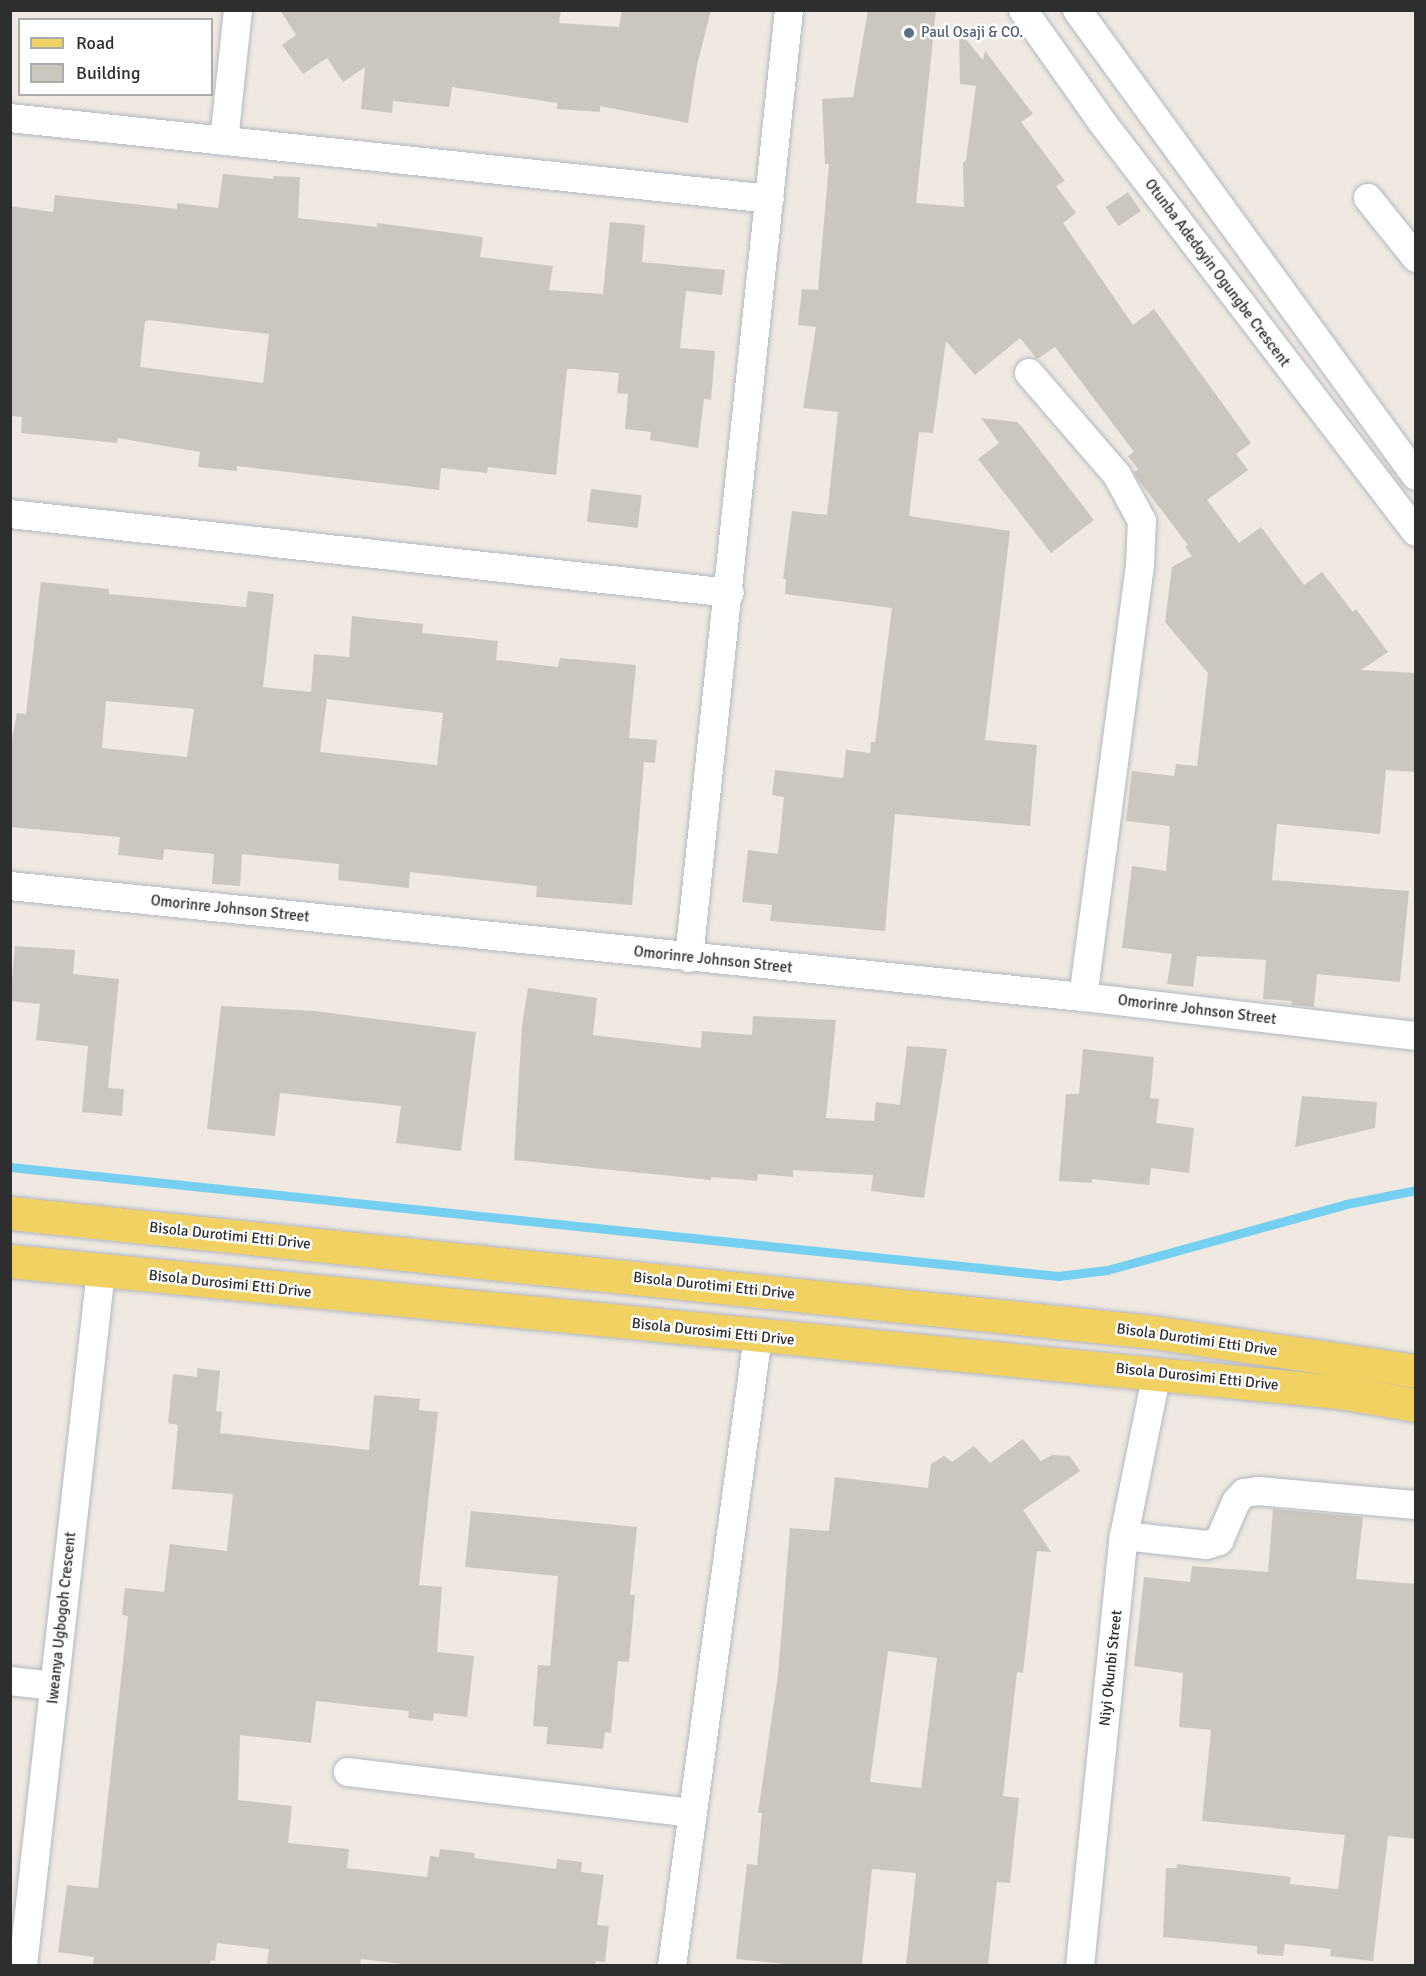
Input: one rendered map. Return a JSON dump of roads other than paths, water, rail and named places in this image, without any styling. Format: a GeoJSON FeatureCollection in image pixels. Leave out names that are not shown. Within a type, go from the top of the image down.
{"type":"FeatureCollection","features":[{"type":"Feature","properties":{"kind":"main road","name":"Bisola Durotimi Etti Drive"},"geometry":{"type":"LineString","coordinates":[[10,1213],[1140,1331],[1416,1371]]}},
{"type":"Feature","properties":{"kind":"main road","name":"Bisola Durosimi Etti Drive"},"geometry":{"type":"LineString","coordinates":[[10,1261],[758,1336],[1157,1373],[1339,1392],[1416,1405]]}},
{"type":"Feature","properties":{"kind":"street"},"geometry":{"type":"LineString","coordinates":[[225,141],[238,10]]}},
{"type":"Feature","properties":{"kind":"street"},"geometry":{"type":"LineString","coordinates":[[689,958],[730,593],[789,10]]}},
{"type":"Feature","properties":{"kind":"street","name":"Otunba Adedoyin Ogungbe Crescent"},"geometry":{"type":"LineString","coordinates":[[1023,10],[1234,294],[1416,532]]}},
{"type":"Feature","properties":{"kind":"street"},"geometry":{"type":"LineString","coordinates":[[1077,10],[1416,476]]}},
{"type":"Feature","properties":{"kind":"street"},"geometry":{"type":"LineString","coordinates":[[10,118],[770,199]]}},
{"type":"Feature","properties":{"kind":"street"},"geometry":{"type":"LineString","coordinates":[[1368,198],[1416,258]]}},
{"type":"Feature","properties":{"kind":"street"},"geometry":{"type":"LineString","coordinates":[[1234,294],[1266,271]]}},
{"type":"Feature","properties":{"kind":"street"},"geometry":{"type":"LineString","coordinates":[[1029,373],[1117,475],[1142,521],[1140,565],[1083,997]]}},
{"type":"Feature","properties":{"kind":"street"},"geometry":{"type":"LineString","coordinates":[[10,514],[730,593]]}},
{"type":"Feature","properties":{"kind":"street","name":"Omorinre Johnson Street"},"geometry":{"type":"LineString","coordinates":[[10,886],[1083,997],[1416,1036]]}},
{"type":"Feature","properties":{"kind":"street","name":"Iweanya Ugbogoh Crescent"},"geometry":{"type":"LineString","coordinates":[[23,1965],[101,1271]]}},
{"type":"Feature","properties":{"kind":"street"},"geometry":{"type":"LineString","coordinates":[[672,1965],[690,1813],[758,1336]]}},
{"type":"Feature","properties":{"kind":"street","name":"Niyi Okunbi Street"},"geometry":{"type":"LineString","coordinates":[[1080,1965],[1124,1536],[1157,1373]]}},
{"type":"Feature","properties":{"kind":"street"},"geometry":{"type":"LineString","coordinates":[[1124,1536],[1207,1545],[1219,1541],[1236,1502],[1244,1493],[1258,1491],[1416,1505]]}},
{"type":"Feature","properties":{"kind":"street"},"geometry":{"type":"LineString","coordinates":[[10,1681],[54,1686]]}},
{"type":"Feature","properties":{"kind":"street"},"geometry":{"type":"LineString","coordinates":[[348,1772],[690,1813]]}},
{"type":"Feature","properties":{"kind":"waterway"},"geometry":{"type":"LineString","coordinates":[[10,1167],[1058,1276],[1107,1270],[1346,1204],[1416,1190]]}},
{"type":"Feature","properties":{"kind":"place","name":"Paul Osaji & CO."},"geometry":{"type":"Point","coordinates":[909,33]}}]}
